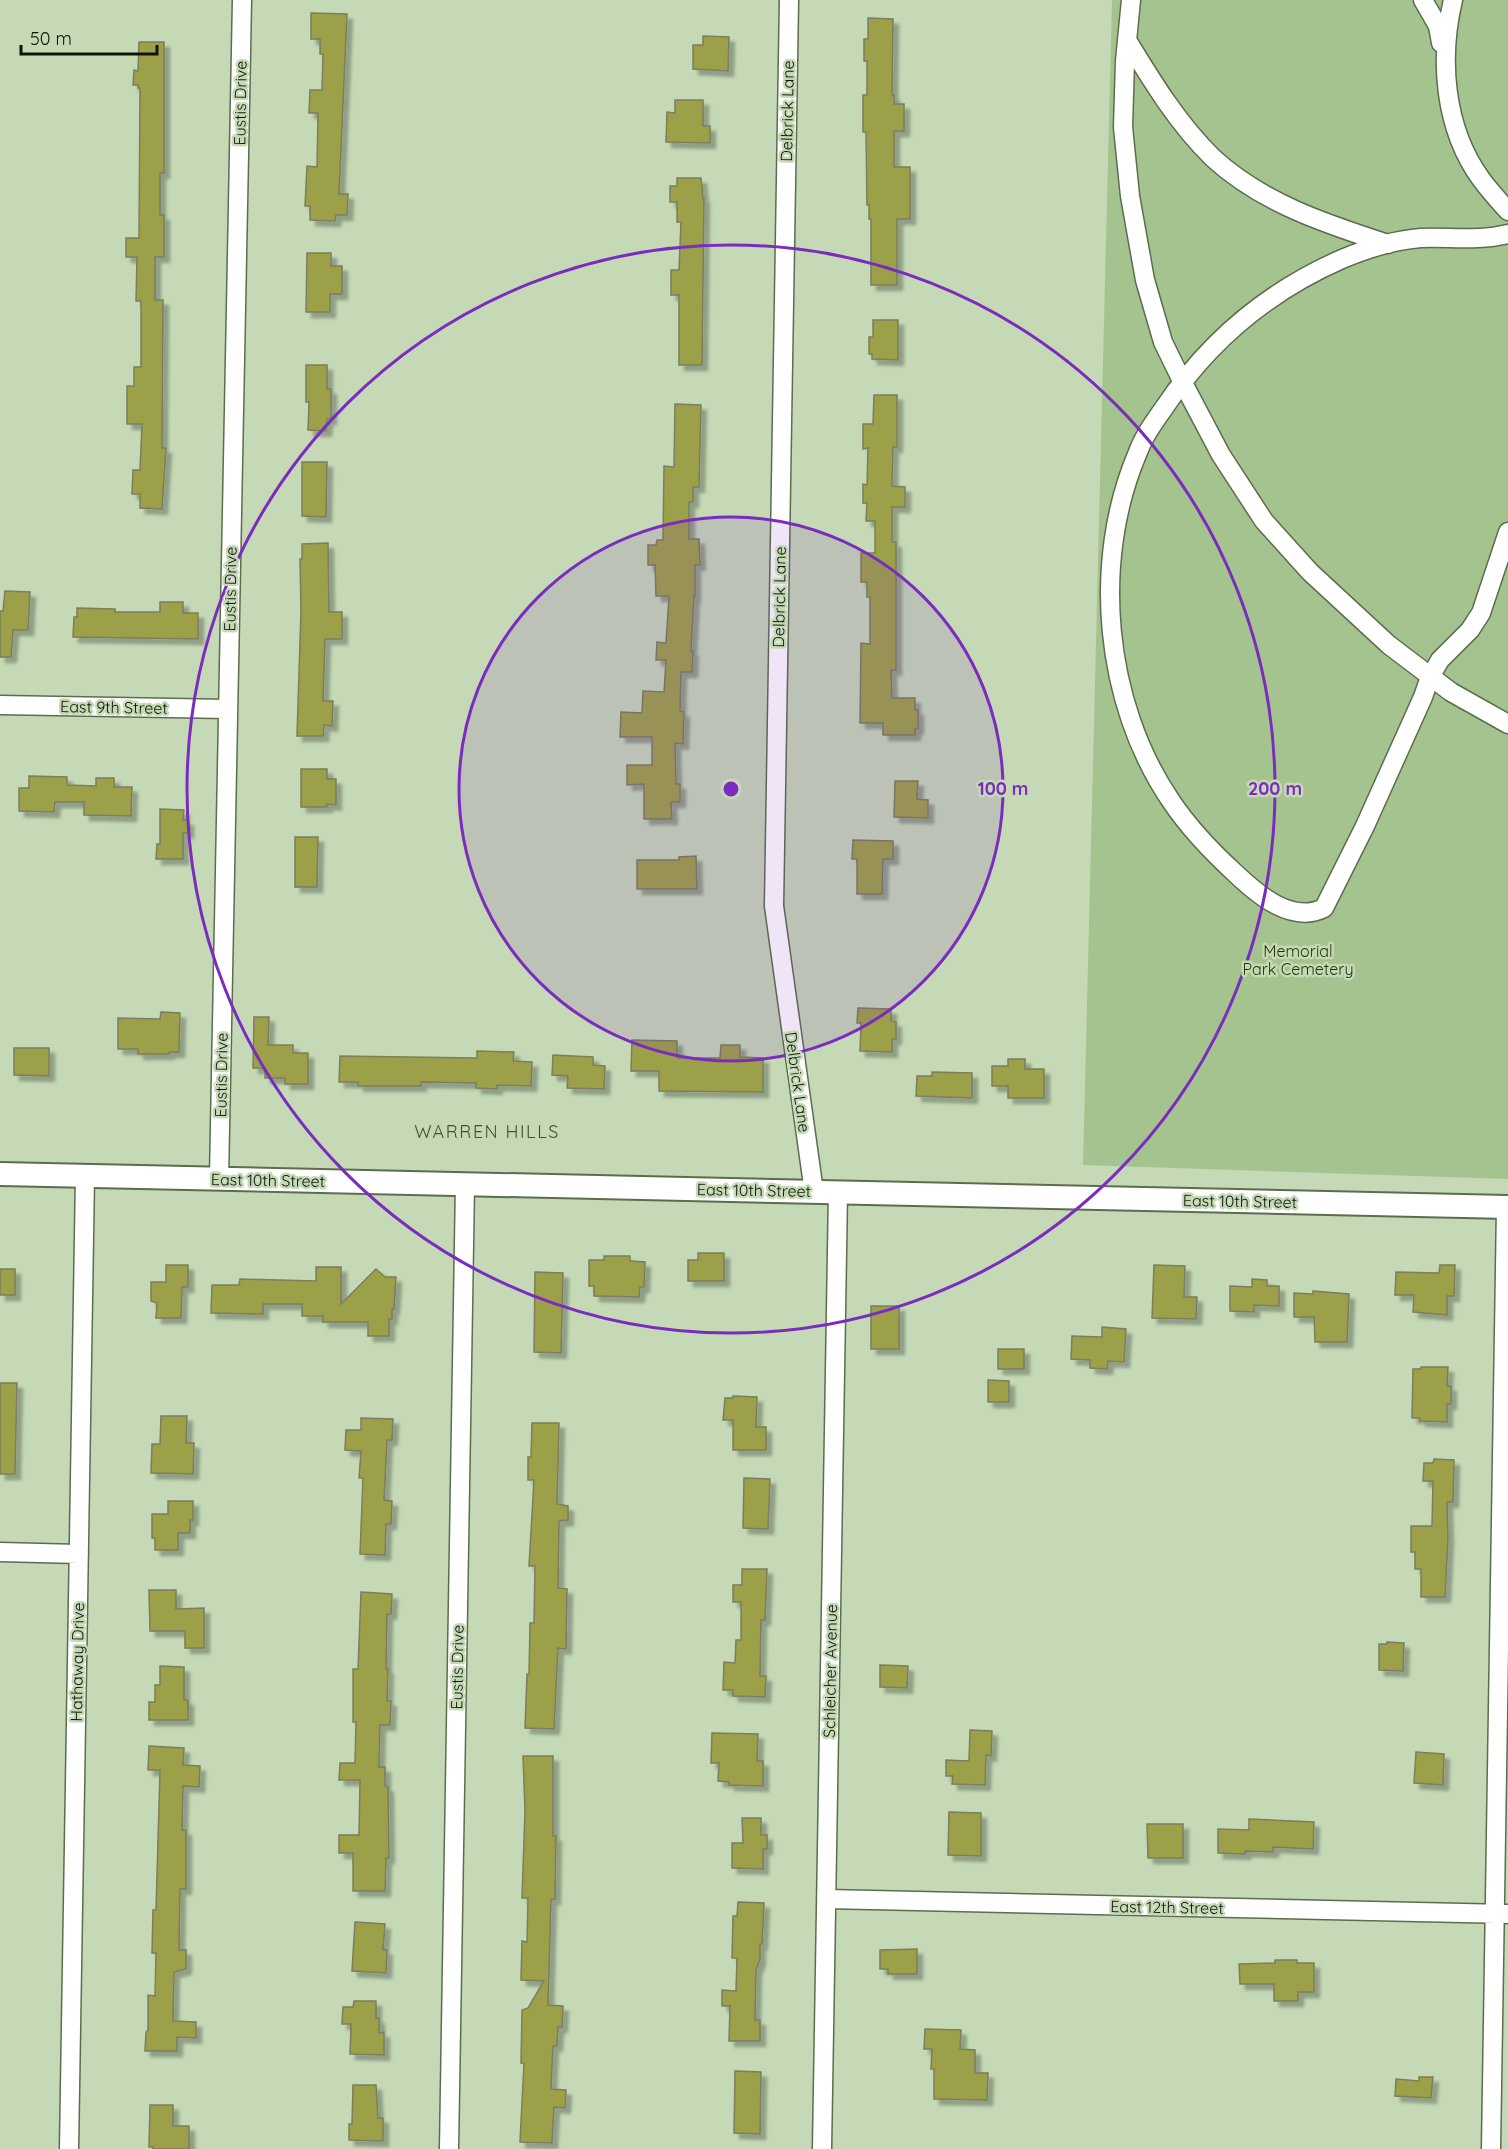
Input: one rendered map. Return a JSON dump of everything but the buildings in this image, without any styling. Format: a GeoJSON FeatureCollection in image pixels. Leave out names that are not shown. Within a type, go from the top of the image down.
{"type":"FeatureCollection","features":[{"type":"Feature","properties":{"kind":"main road","name":"East 10th Street"},"geometry":{"type":"LineString","coordinates":[[0,1174],[1507,1207]]}},
{"type":"Feature","properties":{"kind":"street","name":"Eustis Drive"},"geometry":{"type":"LineString","coordinates":[[219,1179],[242,0]]}},
{"type":"Feature","properties":{"kind":"street","name":"Delbrick Lane"},"geometry":{"type":"LineString","coordinates":[[789,0],[774,906],[814,1192]]}},
{"type":"Feature","properties":{"kind":"street"},"geometry":{"type":"LineString","coordinates":[[1131,0],[1123,127],[1130,195],[1145,280],[1163,342],[1182,381],[1221,455],[1264,520],[1310,572],[1389,645],[1450,692],[1508,724]]}},
{"type":"Feature","properties":{"kind":"street"},"geometry":{"type":"LineString","coordinates":[[1423,0],[1438,26],[1451,112],[1463,146],[1480,177],[1508,211]]}},
{"type":"Feature","properties":{"kind":"street"},"geometry":{"type":"LineString","coordinates":[[1444,63],[1448,21],[1453,0]]}},
{"type":"Feature","properties":{"kind":"street"},"geometry":{"type":"LineString","coordinates":[[1127,40],[1155,87],[1183,124],[1214,158],[1255,189],[1295,211],[1388,244]]}},
{"type":"Feature","properties":{"kind":"street"},"geometry":{"type":"LineString","coordinates":[[1508,234],[1495,238],[1418,238],[1388,244],[1343,259],[1297,282],[1263,303],[1225,335],[1182,381],[1137,452],[1114,534],[1110,590],[1112,648],[1124,704],[1145,757],[1170,800],[1204,844],[1249,886],[1284,909],[1299,914],[1312,914],[1324,908],[1365,826],[1423,698],[1430,676],[1440,660],[1470,630],[1481,613],[1508,532]]}},
{"type":"Feature","properties":{"kind":"street","name":"East 9th Street"},"geometry":{"type":"LineString","coordinates":[[0,705],[228,709]]}},
{"type":"Feature","properties":{"kind":"street","name":"Hathaway Drive"},"geometry":{"type":"LineString","coordinates":[[69,2149],[85,1176]]}},
{"type":"Feature","properties":{"kind":"street","name":"Eustis Drive"},"geometry":{"type":"LineString","coordinates":[[448,2149],[465,1184]]}},
{"type":"Feature","properties":{"kind":"street","name":"Schleicher Avenue"},"geometry":{"type":"LineString","coordinates":[[822,2149],[838,1192]]}},
{"type":"Feature","properties":{"kind":"street"},"geometry":{"type":"LineString","coordinates":[[1491,2149],[1501,1914],[1507,1207]]}},
{"type":"Feature","properties":{"kind":"street"},"geometry":{"type":"LineString","coordinates":[[0,1552],[79,1554]]}},
{"type":"Feature","properties":{"kind":"street","name":"East 12th Street"},"geometry":{"type":"LineString","coordinates":[[826,1899],[1501,1914]]}},
{"type":"Feature","properties":{"kind":"green space","name":"Memorial Park Cemetery"},"geometry":{"type":"Polygon","coordinates":[[[1112,0],[1508,0],[1508,1179],[1083,1165],[1112,0]]]}},
{"type":"Feature","properties":{"kind":"district","name":"WARREN HILLS"},"geometry":{"type":"Point","coordinates":[487,1132]}}]}
